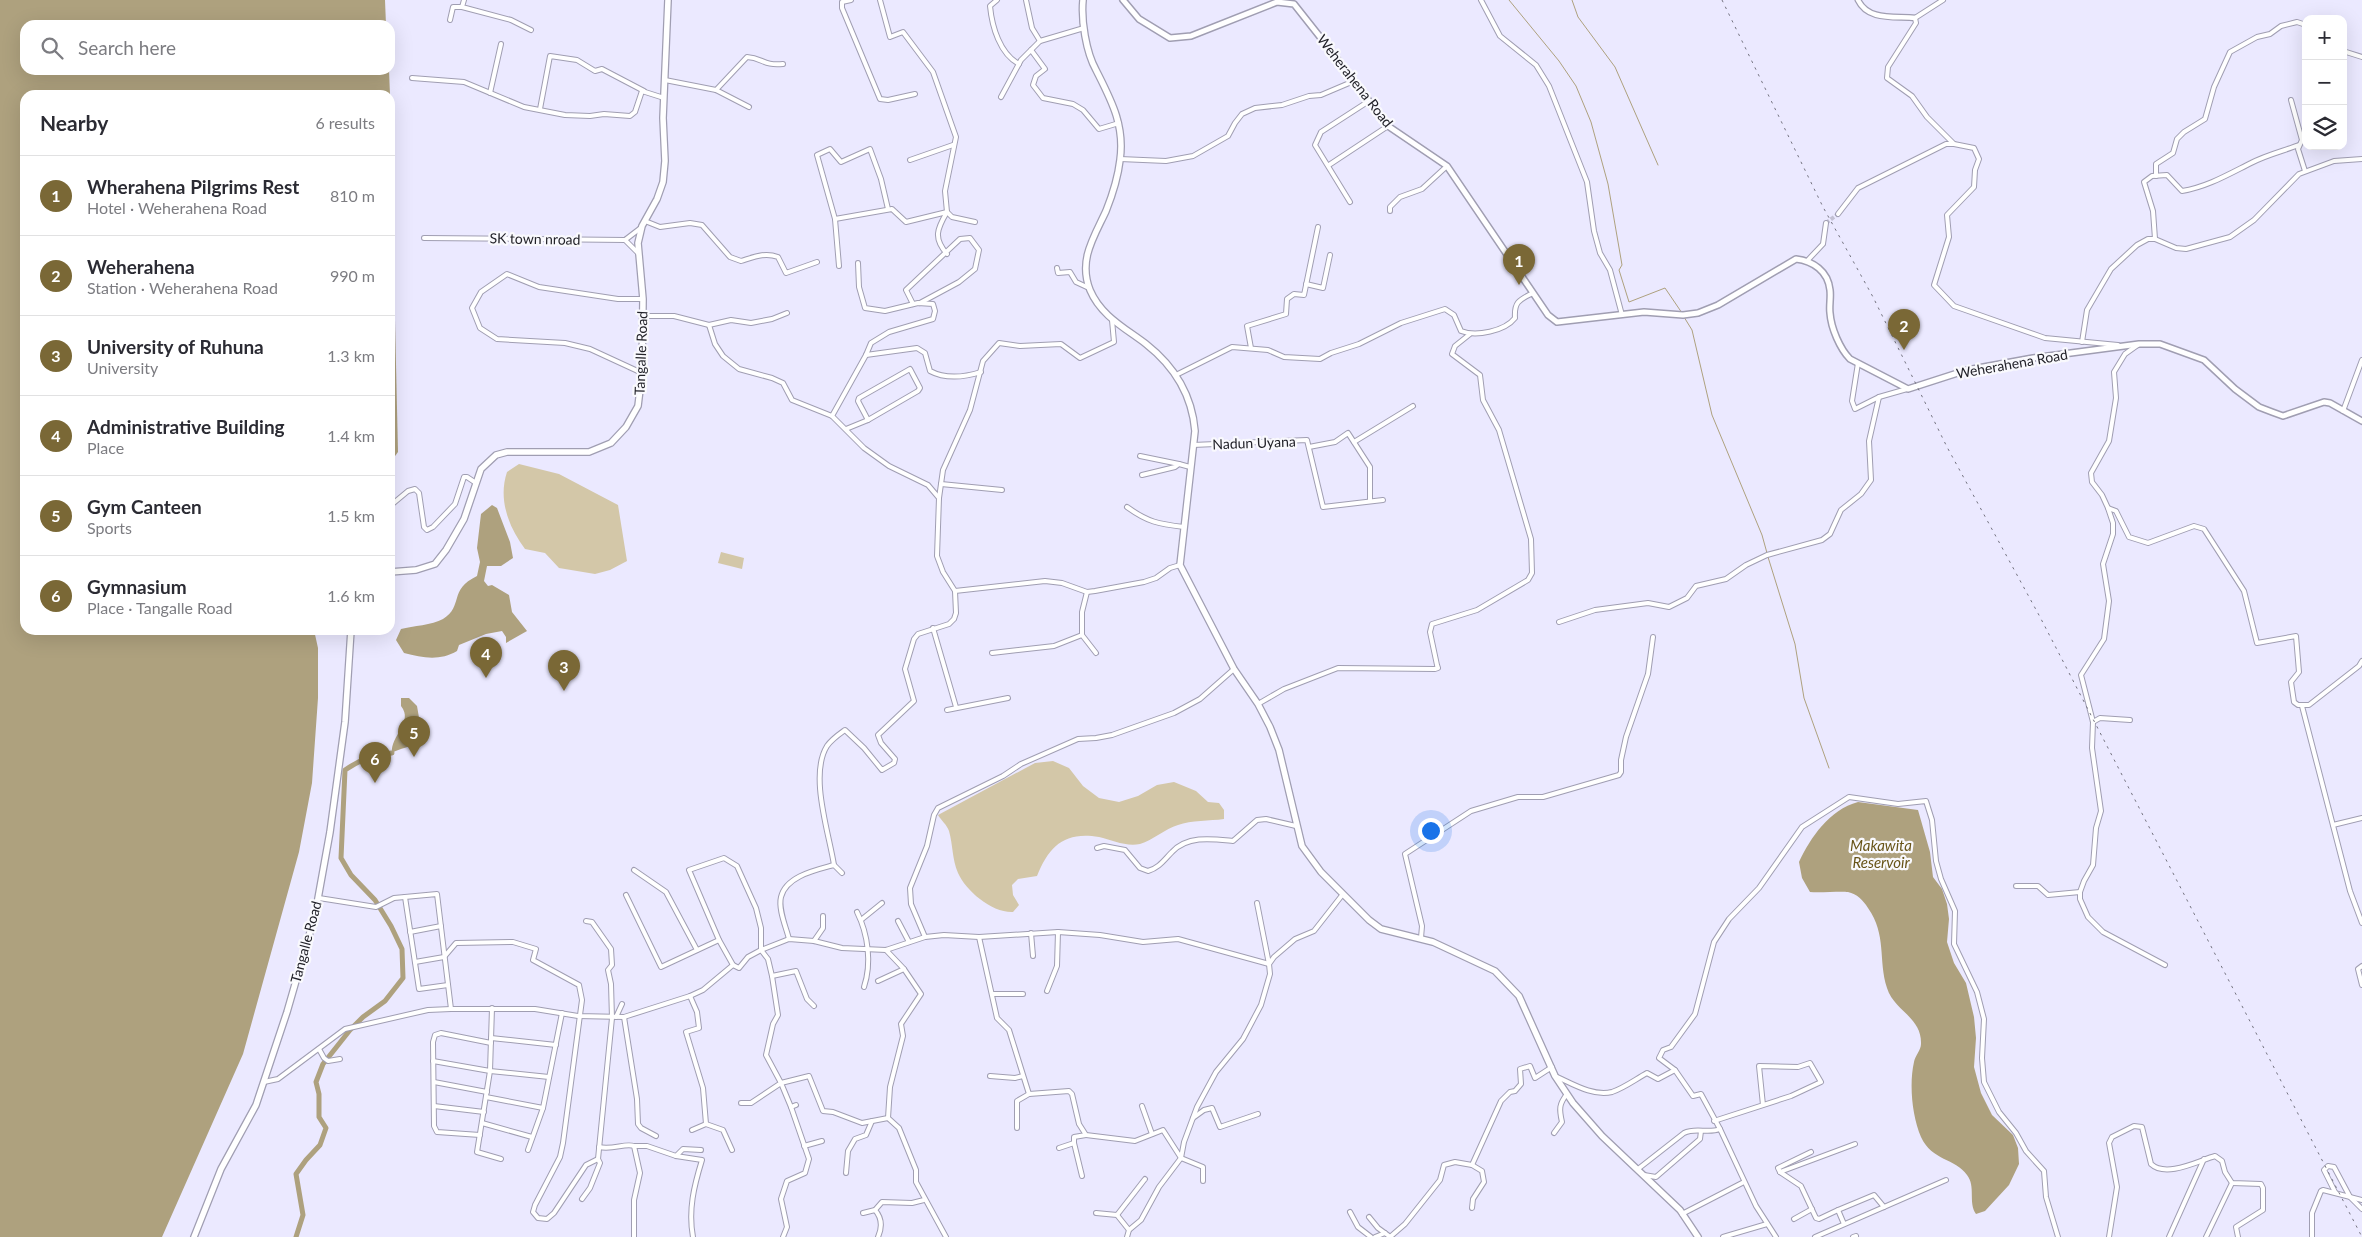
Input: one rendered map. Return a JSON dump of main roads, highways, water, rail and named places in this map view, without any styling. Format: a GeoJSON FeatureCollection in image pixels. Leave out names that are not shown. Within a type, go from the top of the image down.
{"type":"FeatureCollection","features":[{"type":"Feature","properties":{"kind":"main road","name":"Tangalle Road"},"geometry":{"type":"LineString","coordinates":[[395,572],[416,570],[435,564],[446,550],[464,519],[482,469],[496,455],[507,452],[590,452],[611,443],[626,427],[638,406],[642,373],[643,299],[642,273],[638,253],[643,224],[657,199],[663,182],[668,0]]}},
{"type":"Feature","properties":{"kind":"main road"},"geometry":{"type":"LineString","coordinates":[[1083,0],[1082,15],[1084,28],[1095,69],[1107,90],[1119,123],[1120,159],[1111,198],[1089,245],[1086,265],[1089,288],[1097,304],[1112,320],[1147,345],[1176,376],[1189,398],[1194,414],[1195,431],[1180,565],[1234,669],[1258,704],[1279,750],[1302,846],[1321,872],[1369,920],[1381,929],[1421,938],[1496,971],[1519,996],[1555,1076],[1567,1094],[1602,1136],[1638,1169],[1682,1214],[1698,1237]]}},
{"type":"Feature","properties":{"kind":"main road","name":"Weherahena Road"},"geometry":{"type":"LineString","coordinates":[[1123,0],[1138,19],[1170,38],[1191,36],[1277,2],[1295,2],[1388,126],[1446,166],[1548,316],[1557,322],[1644,312],[1683,315],[1698,313],[1718,305],[1796,259],[1807,260],[1815,264],[1826,277],[1830,289],[1830,314],[1843,352],[1858,364],[1908,389],[1967,370],[2033,358],[2139,344],[2160,344],[2204,360],[2243,395],[2259,406],[2277,414],[2283,416],[2324,402],[2330,403],[2362,421]]}},
{"type":"Feature","properties":{"kind":"main road","name":"Tangalle Road"},"geometry":{"type":"LineString","coordinates":[[194,1237],[221,1169],[256,1105],[287,1012],[319,898],[345,722],[351,635]]}},
{"type":"Feature","properties":{"kind":"water"},"geometry":{"type":"Polygon","coordinates":[[[0,0],[385,0],[386,20],[20,20],[20,75],[389,75],[390,90],[20,90],[20,635],[315,635],[318,648],[318,698],[312,783],[299,852],[243,1054],[162,1237],[0,1237],[0,0]]]}},
{"type":"Feature","properties":{"kind":"water"},"geometry":{"type":"Polygon","coordinates":[[[395,320],[398,452],[395,456],[395,320]]]}},
{"type":"Feature","properties":{"kind":"water"},"geometry":{"type":"Polygon","coordinates":[[[492,505],[497,508],[510,542],[513,558],[501,566],[487,566],[484,581],[488,586],[492,585],[509,595],[512,612],[527,631],[506,643],[506,637],[502,631],[486,634],[459,645],[457,651],[444,656],[425,657],[404,653],[396,640],[401,629],[443,619],[453,609],[462,587],[477,576],[480,562],[477,548],[481,514],[492,505]]]}},
{"type":"Feature","properties":{"kind":"water"},"geometry":{"type":"Polygon","coordinates":[[[401,698],[409,698],[417,706],[422,735],[419,743],[392,753],[394,741],[405,718],[401,706],[401,698]]]}},
{"type":"Feature","properties":{"kind":"water","name":"Makawita Reservoir"},"geometry":{"type":"Polygon","coordinates":[[[1858,802],[1918,810],[1930,852],[1933,877],[1942,889],[1947,904],[1949,919],[1947,942],[1954,963],[1966,983],[1974,1017],[1976,1038],[1974,1067],[1981,1093],[1992,1115],[2013,1135],[2018,1148],[2019,1164],[2009,1185],[1985,1211],[1976,1214],[1972,1205],[1970,1179],[1962,1169],[1931,1151],[1918,1129],[1914,1110],[1912,1071],[1921,1046],[1920,1035],[1913,1020],[1895,1003],[1887,988],[1884,978],[1880,938],[1874,918],[1864,902],[1854,894],[1848,892],[1810,892],[1802,878],[1799,862],[1815,834],[1838,811],[1858,802]]]}},
{"type":"Feature","properties":{"kind":"waterway"},"geometry":{"type":"LineString","coordinates":[[1509,0],[1559,61],[1576,86],[1591,122],[1608,184],[1622,265],[1619,270],[1629,302],[1665,288],[1682,313]]}},
{"type":"Feature","properties":{"kind":"waterway"},"geometry":{"type":"LineString","coordinates":[[1572,0],[1578,17],[1615,67],[1658,165]]}},
{"type":"Feature","properties":{"kind":"waterway"},"geometry":{"type":"LineString","coordinates":[[1684,317],[1692,330],[1712,415],[1762,535],[1767,553]]}},
{"type":"Feature","properties":{"kind":"waterway"},"geometry":{"type":"LineString","coordinates":[[1768,557],[1795,644],[1804,698],[1829,768]]}},
{"type":"Feature","properties":{"kind":"waterway"},"geometry":{"type":"LineString","coordinates":[[296,1237],[303,1215],[296,1174],[320,1145],[326,1128],[319,1117],[319,1094],[316,1082],[323,1064],[350,1030],[363,1017],[385,1001],[403,978],[402,949],[391,926],[375,900],[351,875],[341,858],[345,770],[367,758],[392,753]]}},
{"type":"Feature","properties":{"kind":"tunnel"},"geometry":{"type":"LineString","coordinates":[[1826,223],[1838,214]]}},
{"type":"Feature","properties":{"kind":"railway"},"geometry":{"type":"LineString","coordinates":[[1722,0],[1823,207],[1873,297],[1947,447],[2040,617],[2362,1237]]}},
{"type":"Feature","properties":{"kind":"place","name":"Wherahena Pilgrims Rest"},"geometry":{"type":"Point","coordinates":[1519,285]}},
{"type":"Feature","properties":{"kind":"place","name":"Weherahena"},"geometry":{"type":"Point","coordinates":[1904,350]}},
{"type":"Feature","properties":{"kind":"place","name":"Administrative Building"},"geometry":{"type":"Point","coordinates":[486,678]}},
{"type":"Feature","properties":{"kind":"place","name":"University of Ruhuna"},"geometry":{"type":"Point","coordinates":[564,691]}},
{"type":"Feature","properties":{"kind":"place","name":"Gym Canteen"},"geometry":{"type":"Point","coordinates":[414,757]}},
{"type":"Feature","properties":{"kind":"place","name":"Gymnasium"},"geometry":{"type":"Point","coordinates":[375,783]}}]}
